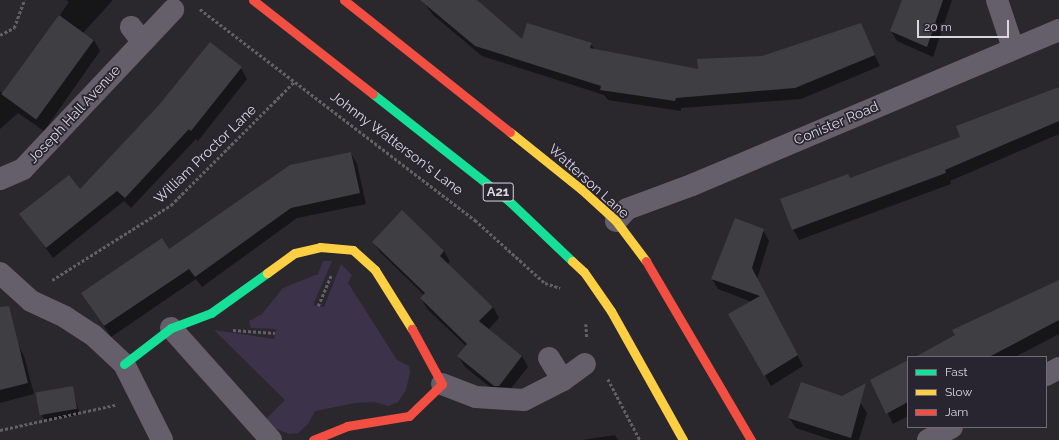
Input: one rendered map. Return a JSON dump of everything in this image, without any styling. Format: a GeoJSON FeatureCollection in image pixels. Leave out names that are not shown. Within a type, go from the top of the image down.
{"type":"FeatureCollection","features":[{"type":"Feature","properties":{"kind":"main road","name":"Johnny Watterson's Lane"},"geometry":{"type":"LineString","coordinates":[[253,0],[509,201],[584,272],[611,310],[683,440]]}},
{"type":"Feature","properties":{"kind":"main road","name":"Watterson Lane"},"geometry":{"type":"LineString","coordinates":[[344,0],[581,189],[616,221],[646,259],[752,440]]}},
{"type":"Feature","properties":{"kind":"main road"},"geometry":{"type":"LineString","coordinates":[[124,364],[171,328],[211,313],[294,253],[320,247],[353,250],[375,270],[433,364],[442,384],[409,416],[347,426],[313,440]]}},
{"type":"Feature","properties":{"kind":"street"},"geometry":{"type":"LineString","coordinates":[[997,0],[1013,48]]}},
{"type":"Feature","properties":{"kind":"street","name":"Joseph Hall Avenue"},"geometry":{"type":"LineString","coordinates":[[0,179],[23,169],[137,34],[173,10]]}},
{"type":"Feature","properties":{"kind":"street","name":"Conister Road"},"geometry":{"type":"LineString","coordinates":[[616,221],[627,209],[692,185],[1013,48],[1059,30]]}},
{"type":"Feature","properties":{"kind":"street"},"geometry":{"type":"LineString","coordinates":[[0,275],[31,301],[65,317],[93,335],[124,364],[144,400],[162,440]]}},
{"type":"Feature","properties":{"kind":"street"},"geometry":{"type":"LineString","coordinates":[[171,328],[271,440]]}},
{"type":"Feature","properties":{"kind":"street"},"geometry":{"type":"LineString","coordinates":[[549,358],[563,380]]}},
{"type":"Feature","properties":{"kind":"street"},"geometry":{"type":"LineString","coordinates":[[442,384],[476,397],[524,400],[563,380],[585,364]]}},
{"type":"Feature","properties":{"kind":"street"},"geometry":{"type":"LineString","coordinates":[[1047,374],[1059,368]]}},
{"type":"Feature","properties":{"kind":"street"},"geometry":{"type":"LineString","coordinates":[[928,440],[950,428]]}},
{"type":"Feature","properties":{"kind":"path"},"geometry":{"type":"LineString","coordinates":[[0,35],[14,28],[24,0]]}},
{"type":"Feature","properties":{"kind":"path","name":"Johnny Watterson's Lane"},"geometry":{"type":"LineString","coordinates":[[195,5],[474,220],[545,284],[567,290]]}},
{"type":"Feature","properties":{"kind":"path","name":"William Proctor Lane"},"geometry":{"type":"LineString","coordinates":[[49,281],[171,205],[294,82]]}},
{"type":"Feature","properties":{"kind":"path"},"geometry":{"type":"LineString","coordinates":[[318,306],[341,249]]}},
{"type":"Feature","properties":{"kind":"path"},"geometry":{"type":"LineString","coordinates":[[586,319],[585,332],[588,339]]}},
{"type":"Feature","properties":{"kind":"path"},"geometry":{"type":"LineString","coordinates":[[607,377],[640,440]]}},
{"type":"Feature","properties":{"kind":"path"},"geometry":{"type":"LineString","coordinates":[[0,430],[144,400]]}},
{"type":"Feature","properties":{"kind":"shaded area"},"geometry":{"type":"Polygon","coordinates":[[[323,261],[332,261],[313,305],[324,307],[341,264],[352,275],[348,283],[397,360],[409,366],[410,372],[406,390],[398,402],[388,406],[374,402],[355,403],[315,411],[308,424],[298,433],[289,434],[275,428],[266,419],[285,400],[214,330],[274,339],[276,329],[251,328],[249,321],[262,314],[283,288],[318,274],[323,261]]]}},
{"type":"Feature","properties":{"kind":"building"},"geometry":{"type":"Polygon","coordinates":[[[420,0],[477,0],[522,39],[527,23],[592,43],[590,48],[698,69],[697,59],[762,56],[861,23],[875,55],[795,88],[676,98],[675,101],[600,90],[601,86],[475,46],[420,0]]]}},
{"type":"Feature","properties":{"kind":"building"},"geometry":{"type":"Polygon","coordinates":[[[902,0],[943,0],[927,47],[890,31],[902,0]]]}},
{"type":"Feature","properties":{"kind":"building"},"geometry":{"type":"Polygon","coordinates":[[[59,15],[94,40],[36,120],[1,94],[59,15]]]}},
{"type":"Feature","properties":{"kind":"building"},"geometry":{"type":"Polygon","coordinates":[[[210,42],[242,67],[191,131],[189,129],[125,198],[117,191],[46,248],[19,214],[69,175],[80,189],[159,105],[210,42]]]}},
{"type":"Feature","properties":{"kind":"building"},"geometry":{"type":"Polygon","coordinates":[[[1059,87],[1059,121],[945,170],[946,173],[792,230],[780,199],[848,174],[850,178],[960,137],[956,126],[1059,87]]]}},
{"type":"Feature","properties":{"kind":"building"},"geometry":{"type":"Polygon","coordinates":[[[351,152],[360,193],[291,208],[195,277],[189,269],[104,326],[81,293],[162,238],[169,249],[290,165],[351,152]]]}},
{"type":"Feature","properties":{"kind":"building"},"geometry":{"type":"Polygon","coordinates":[[[402,210],[444,251],[440,256],[493,307],[479,321],[522,356],[499,386],[494,386],[457,356],[467,344],[420,298],[425,293],[372,242],[402,210]]]}},
{"type":"Feature","properties":{"kind":"building"},"geometry":{"type":"Polygon","coordinates":[[[735,218],[764,229],[752,268],[798,355],[764,376],[728,314],[760,296],[711,279],[735,218]]]}},
{"type":"Feature","properties":{"kind":"building"},"geometry":{"type":"Polygon","coordinates":[[[1059,280],[1059,320],[991,356],[917,356],[955,335],[952,330],[1059,280]]]}},
{"type":"Feature","properties":{"kind":"building"},"geometry":{"type":"Polygon","coordinates":[[[9,306],[28,383],[0,390],[0,307],[9,306]]]}},
{"type":"Feature","properties":{"kind":"building"},"geometry":{"type":"Polygon","coordinates":[[[907,361],[907,403],[886,414],[870,380],[907,361]]]}},
{"type":"Feature","properties":{"kind":"building"},"geometry":{"type":"Polygon","coordinates":[[[801,382],[842,396],[866,383],[851,438],[788,418],[801,382]]]}},
{"type":"Feature","properties":{"kind":"building"},"geometry":{"type":"Polygon","coordinates":[[[73,386],[77,409],[40,415],[36,393],[73,386]]]}},
{"type":"Feature","properties":{"kind":"traffic: fast"},"geometry":{"type":"LineString","coordinates":[[373,94],[509,201],[572,261]]}},
{"type":"Feature","properties":{"kind":"traffic: fast"},"geometry":{"type":"LineString","coordinates":[[124,364],[171,328],[211,313],[267,273]]}},
{"type":"Feature","properties":{"kind":"traffic: slow"},"geometry":{"type":"LineString","coordinates":[[510,132],[581,189],[616,221],[646,261]]}},
{"type":"Feature","properties":{"kind":"traffic: slow"},"geometry":{"type":"LineString","coordinates":[[267,273],[295,253],[320,247],[353,250],[375,270],[412,329]]}},
{"type":"Feature","properties":{"kind":"traffic: slow"},"geometry":{"type":"LineString","coordinates":[[572,261],[584,272],[611,311],[683,440]]}},
{"type":"Feature","properties":{"kind":"traffic: jam"},"geometry":{"type":"LineString","coordinates":[[253,0],[373,94]]}},
{"type":"Feature","properties":{"kind":"traffic: jam"},"geometry":{"type":"LineString","coordinates":[[344,0],[510,132]]}},
{"type":"Feature","properties":{"kind":"traffic: jam"},"geometry":{"type":"LineString","coordinates":[[646,261],[751,440]]}},
{"type":"Feature","properties":{"kind":"traffic: jam"},"geometry":{"type":"LineString","coordinates":[[313,440],[347,426],[409,416],[442,384],[412,329]]}}]}
